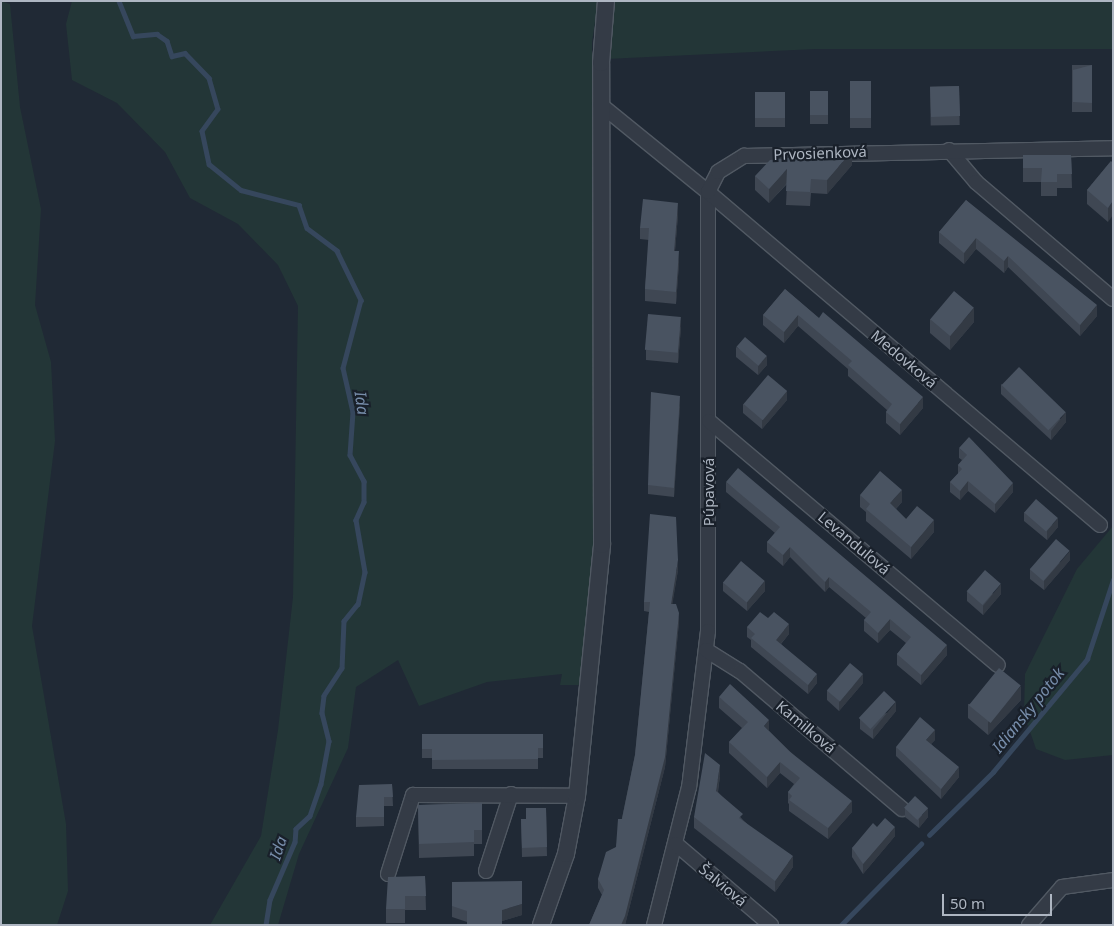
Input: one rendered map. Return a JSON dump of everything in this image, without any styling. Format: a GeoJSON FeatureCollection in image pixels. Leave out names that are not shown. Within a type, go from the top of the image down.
{"type":"FeatureCollection","features":[{"type":"Feature","properties":{"kind":"street"},"geometry":{"type":"LineString","coordinates":[[542,925],[566,854],[577,796],[602,545],[601,104],[606,1]]}},
{"type":"Feature","properties":{"kind":"street"},"geometry":{"type":"LineString","coordinates":[[601,104],[708,192]]}},
{"type":"Feature","properties":{"kind":"street","name":"Prvosienková"},"geometry":{"type":"LineString","coordinates":[[708,192],[718,172],[744,156],[950,150],[1113,148]]}},
{"type":"Feature","properties":{"kind":"street"},"geometry":{"type":"LineString","coordinates":[[950,150],[976,182],[1113,299]]}},
{"type":"Feature","properties":{"kind":"street","name":"Púpavová"},"geometry":{"type":"LineString","coordinates":[[654,925],[676,844],[696,747],[706,650],[709,421],[708,192]]}},
{"type":"Feature","properties":{"kind":"street","name":"Medovková"},"geometry":{"type":"LineString","coordinates":[[708,192],[1100,525]]}},
{"type":"Feature","properties":{"kind":"street","name":"Levanduľová"},"geometry":{"type":"LineString","coordinates":[[709,421],[998,665]]}},
{"type":"Feature","properties":{"kind":"street","name":"Kamilková"},"geometry":{"type":"LineString","coordinates":[[706,650],[740,671],[902,809]]}},
{"type":"Feature","properties":{"kind":"street"},"geometry":{"type":"LineString","coordinates":[[388,874],[412,795],[511,794],[577,796]]}},
{"type":"Feature","properties":{"kind":"street"},"geometry":{"type":"LineString","coordinates":[[486,871],[511,794]]}},
{"type":"Feature","properties":{"kind":"street","name":"Šalviová"},"geometry":{"type":"LineString","coordinates":[[676,844],[771,925]]}},
{"type":"Feature","properties":{"kind":"street"},"geometry":{"type":"LineString","coordinates":[[1029,925],[1062,888],[1113,880]]}},
{"type":"Feature","properties":{"kind":"shaded area"},"geometry":{"type":"Polygon","coordinates":[[[1,1],[10,4],[20,107],[41,209],[35,305],[51,362],[55,441],[32,626],[66,824],[68,891],[57,925],[1,925],[1,1]]]}},
{"type":"Feature","properties":{"kind":"shaded area"},"geometry":{"type":"Polygon","coordinates":[[[72,1],[598,1],[592,42],[595,529],[583,685],[560,685],[562,674],[487,682],[419,706],[398,660],[356,687],[348,748],[299,854],[278,925],[210,925],[261,836],[278,730],[293,597],[298,306],[278,265],[238,224],[190,198],[165,152],[117,103],[72,80],[66,24],[72,1]]]}},
{"type":"Feature","properties":{"kind":"shaded area"},"geometry":{"type":"Polygon","coordinates":[[[613,1],[1113,1],[1113,49],[816,49],[606,59],[613,1]]]}},
{"type":"Feature","properties":{"kind":"shaded area"},"geometry":{"type":"Polygon","coordinates":[[[1113,526],[1113,755],[1065,760],[1036,749],[1024,714],[1025,674],[1077,569],[1113,526]]]}},
{"type":"Feature","properties":{"kind":"building"},"geometry":{"type":"Polygon","coordinates":[[[1092,65],[1092,103],[1073,102],[1073,70],[1092,65]]]}},
{"type":"Feature","properties":{"kind":"building"},"geometry":{"type":"Polygon","coordinates":[[[850,81],[871,81],[871,118],[850,118],[850,81]]]}},
{"type":"Feature","properties":{"kind":"building"},"geometry":{"type":"Polygon","coordinates":[[[959,86],[960,116],[931,117],[930,87],[959,86]]]}},
{"type":"Feature","properties":{"kind":"building"},"geometry":{"type":"Polygon","coordinates":[[[810,91],[828,91],[828,115],[810,115],[810,91]]]}},
{"type":"Feature","properties":{"kind":"building"},"geometry":{"type":"Polygon","coordinates":[[[755,92],[785,92],[785,118],[755,118],[755,92]]]}},
{"type":"Feature","properties":{"kind":"building"},"geometry":{"type":"Polygon","coordinates":[[[852,151],[827,180],[811,179],[810,192],[786,191],[787,169],[769,189],[755,176],[770,160],[852,151]]]}},
{"type":"Feature","properties":{"kind":"building"},"geometry":{"type":"Polygon","coordinates":[[[1023,155],[1071,155],[1072,174],[1057,174],[1057,182],[1041,182],[1042,168],[1023,168],[1023,155]]]}},
{"type":"Feature","properties":{"kind":"building"},"geometry":{"type":"Polygon","coordinates":[[[1111,161],[1113,163],[1113,201],[1108,208],[1087,190],[1111,161]]]}},
{"type":"Feature","properties":{"kind":"building"},"geometry":{"type":"Polygon","coordinates":[[[643,199],[678,203],[674,251],[679,251],[676,292],[645,289],[649,228],[640,228],[643,199]]]}},
{"type":"Feature","properties":{"kind":"building"},"geometry":{"type":"Polygon","coordinates":[[[966,200],[1097,305],[1080,325],[1008,256],[1004,261],[976,238],[964,253],[939,232],[966,200]]]}},
{"type":"Feature","properties":{"kind":"building"},"geometry":{"type":"Polygon","coordinates":[[[785,289],[819,318],[823,312],[923,397],[900,424],[886,412],[892,404],[848,365],[852,361],[798,315],[784,332],[763,315],[785,289]]]}},
{"type":"Feature","properties":{"kind":"building"},"geometry":{"type":"Polygon","coordinates":[[[954,291],[974,308],[950,336],[930,319],[954,291]]]}},
{"type":"Feature","properties":{"kind":"building"},"geometry":{"type":"Polygon","coordinates":[[[648,314],[681,317],[678,353],[645,350],[648,314]]]}},
{"type":"Feature","properties":{"kind":"building"},"geometry":{"type":"Polygon","coordinates":[[[745,337],[767,356],[758,366],[736,347],[745,337]]]}},
{"type":"Feature","properties":{"kind":"building"},"geometry":{"type":"Polygon","coordinates":[[[1019,367],[1066,412],[1048,430],[1002,385],[1019,367]]]}},
{"type":"Feature","properties":{"kind":"building"},"geometry":{"type":"Polygon","coordinates":[[[768,375],[787,391],[763,420],[744,404],[768,375]]]}},
{"type":"Feature","properties":{"kind":"building"},"geometry":{"type":"Polygon","coordinates":[[[651,392],[680,396],[674,488],[648,485],[651,392]]]}},
{"type":"Feature","properties":{"kind":"building"},"geometry":{"type":"Polygon","coordinates":[[[969,437],[1013,483],[995,504],[968,481],[960,491],[950,482],[962,469],[958,465],[967,455],[959,448],[969,437]]]}},
{"type":"Feature","properties":{"kind":"building"},"geometry":{"type":"Polygon","coordinates":[[[738,468],[947,645],[921,675],[897,654],[911,637],[890,619],[878,633],[864,620],[871,612],[829,577],[825,582],[790,547],[783,555],[767,542],[780,527],[726,482],[738,468]]]}},
{"type":"Feature","properties":{"kind":"building"},"geometry":{"type":"Polygon","coordinates":[[[880,471],[902,490],[890,503],[906,519],[917,506],[934,520],[911,547],[866,509],[870,504],[860,495],[880,471]]]}},
{"type":"Feature","properties":{"kind":"building"},"geometry":{"type":"Polygon","coordinates":[[[1036,499],[1058,518],[1046,532],[1024,513],[1036,499]]]}},
{"type":"Feature","properties":{"kind":"building"},"geometry":{"type":"Polygon","coordinates":[[[650,514],[676,517],[678,560],[671,604],[676,604],[679,613],[665,757],[625,916],[621,925],[589,925],[604,890],[598,879],[606,852],[616,847],[618,819],[622,819],[635,755],[650,602],[644,602],[650,514]]]}},
{"type":"Feature","properties":{"kind":"building"},"geometry":{"type":"Polygon","coordinates":[[[1056,539],[1070,551],[1043,581],[1030,569],[1056,539]]]}},
{"type":"Feature","properties":{"kind":"building"},"geometry":{"type":"Polygon","coordinates":[[[741,561],[765,581],[747,602],[723,582],[741,561]]]}},
{"type":"Feature","properties":{"kind":"building"},"geometry":{"type":"Polygon","coordinates":[[[985,570],[1001,584],[982,605],[967,591],[985,570]]]}},
{"type":"Feature","properties":{"kind":"building"},"geometry":{"type":"Polygon","coordinates":[[[760,612],[768,618],[774,612],[789,624],[776,640],[817,674],[808,685],[751,638],[755,634],[747,627],[760,612]]]}},
{"type":"Feature","properties":{"kind":"building"},"geometry":{"type":"Polygon","coordinates":[[[850,663],[863,674],[840,702],[827,691],[850,663]]]}},
{"type":"Feature","properties":{"kind":"building"},"geometry":{"type":"Polygon","coordinates":[[[999,668],[1021,686],[991,723],[969,705],[999,668]]]}},
{"type":"Feature","properties":{"kind":"building"},"geometry":{"type":"Polygon","coordinates":[[[730,684],[769,720],[764,726],[789,751],[852,801],[828,828],[789,800],[792,796],[788,792],[800,778],[780,762],[767,777],[729,742],[748,722],[719,697],[730,684]]]}},
{"type":"Feature","properties":{"kind":"building"},"geometry":{"type":"Polygon","coordinates":[[[884,691],[896,702],[870,729],[859,718],[884,691]]]}},
{"type":"Feature","properties":{"kind":"building"},"geometry":{"type":"Polygon","coordinates":[[[920,717],[935,730],[926,740],[959,767],[941,789],[896,747],[920,717]]]}},
{"type":"Feature","properties":{"kind":"building"},"geometry":{"type":"Polygon","coordinates":[[[422,734],[543,734],[543,748],[538,748],[538,759],[432,760],[432,749],[422,749],[422,734]]]}},
{"type":"Feature","properties":{"kind":"building"},"geometry":{"type":"Polygon","coordinates":[[[705,753],[720,765],[716,791],[743,814],[739,818],[793,856],[775,881],[694,817],[705,753]]]}},
{"type":"Feature","properties":{"kind":"building"},"geometry":{"type":"Polygon","coordinates":[[[392,784],[393,797],[384,797],[384,817],[356,817],[359,785],[392,784]]]}},
{"type":"Feature","properties":{"kind":"building"},"geometry":{"type":"Polygon","coordinates":[[[915,796],[928,808],[917,820],[904,808],[915,796]]]}},
{"type":"Feature","properties":{"kind":"building"},"geometry":{"type":"Polygon","coordinates":[[[482,803],[482,830],[474,830],[474,842],[419,844],[418,805],[482,803]]]}},
{"type":"Feature","properties":{"kind":"building"},"geometry":{"type":"Polygon","coordinates":[[[526,808],[546,808],[547,847],[522,848],[521,819],[526,819],[526,808]]]}},
{"type":"Feature","properties":{"kind":"building"},"geometry":{"type":"Polygon","coordinates":[[[885,818],[895,827],[863,864],[852,848],[873,823],[877,827],[885,818]]]}},
{"type":"Feature","properties":{"kind":"building"},"geometry":{"type":"Polygon","coordinates":[[[425,876],[426,896],[405,896],[405,909],[386,909],[388,877],[425,876]]]}},
{"type":"Feature","properties":{"kind":"building"},"geometry":{"type":"Polygon","coordinates":[[[522,881],[522,904],[502,910],[502,925],[467,925],[467,911],[452,906],[452,882],[522,881]]]}},
{"type":"Feature","properties":{"kind":"waterway","name":"Ida"},"geometry":{"type":"LineString","coordinates":[[119,1],[133,36],[157,34],[167,41],[172,56],[185,53],[209,78],[218,109],[202,131],[209,164],[241,190],[299,205],[307,228],[337,251],[361,300],[343,368],[353,412],[350,455],[364,481],[364,502],[356,520],[365,572],[358,604],[344,621],[342,668],[324,696],[322,713],[329,741],[321,784],[310,816],[296,829],[295,842],[270,900],[266,925]]}},
{"type":"Feature","properties":{"kind":"waterway","name":"Idiansky potok"},"geometry":{"type":"LineString","coordinates":[[929,835],[993,772],[1087,659],[1113,580]]}},
{"type":"Feature","properties":{"kind":"waterway","name":"Idiansky potok"},"geometry":{"type":"LineString","coordinates":[[841,925],[921,844]]}}]}
